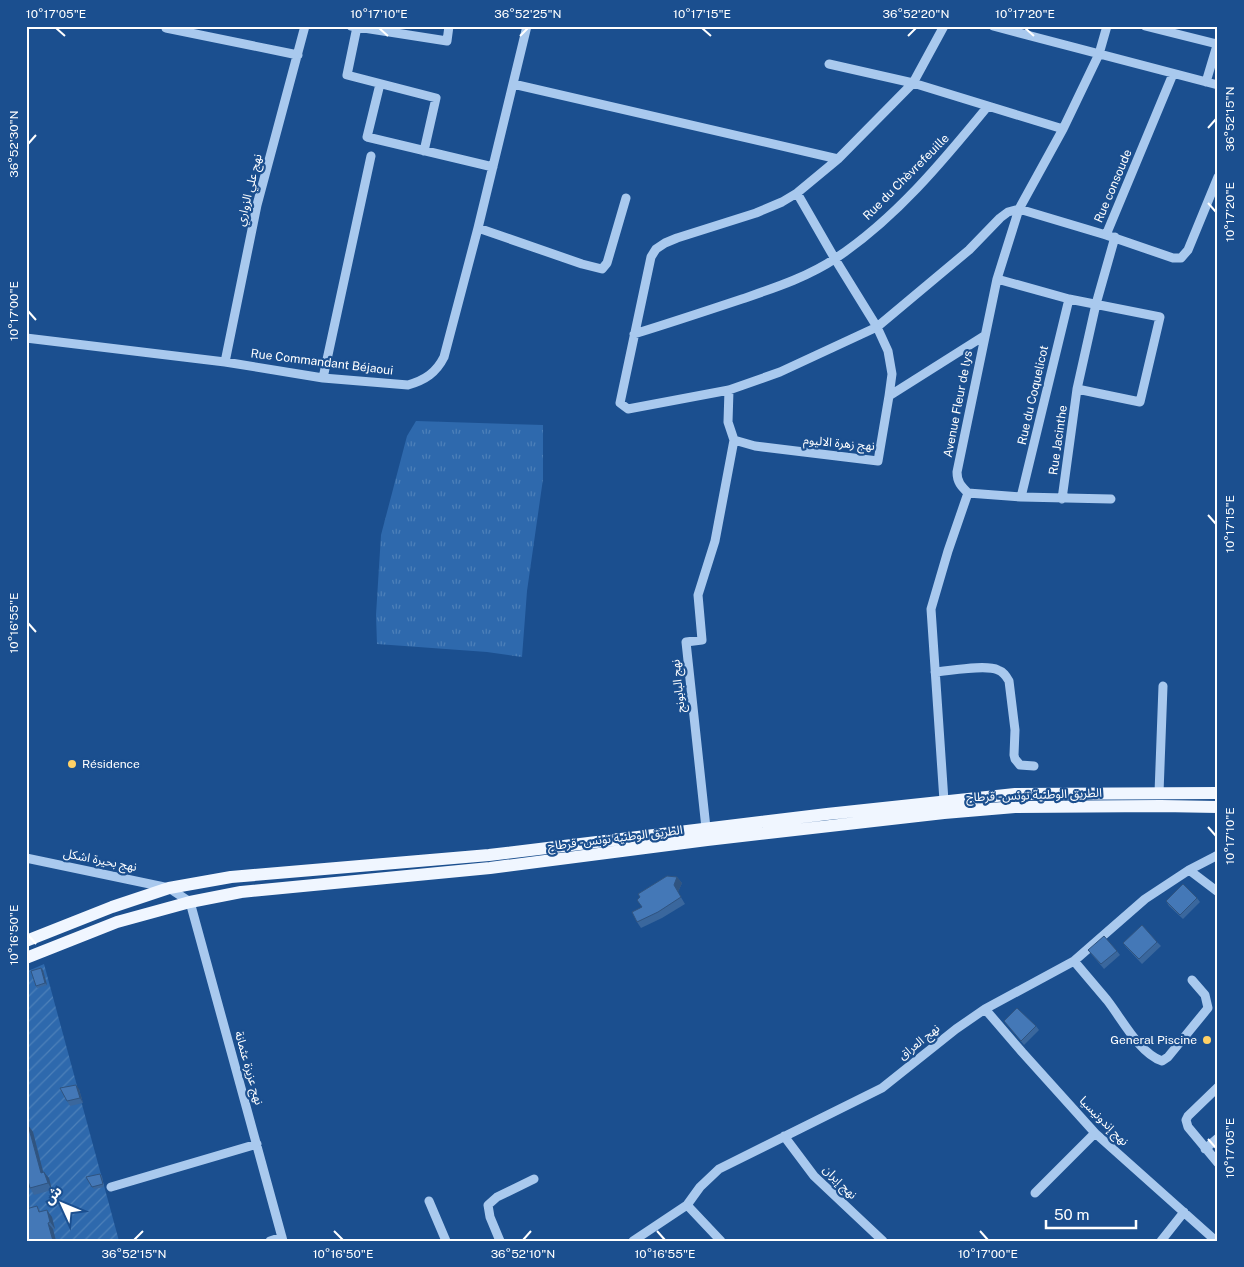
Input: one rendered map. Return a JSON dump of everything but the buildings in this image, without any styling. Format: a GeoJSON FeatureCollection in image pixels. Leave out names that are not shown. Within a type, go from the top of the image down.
{"type":"FeatureCollection","features":[{"type":"Feature","properties":{"kind":"main road","name":"الطريق الوطنية تونس - قرطاج"},"geometry":{"type":"LineString","coordinates":[[26,941],[112,907],[169,888],[231,877],[489,856],[706,828],[1015,794],[1218,793]]}},
{"type":"Feature","properties":{"kind":"main road","name":"الطريق الوطنية تونس - قرطاج"},"geometry":{"type":"LineString","coordinates":[[26,958],[117,922],[190,902],[241,892],[490,868],[707,840],[944,813],[1015,807],[1218,807]]}},
{"type":"Feature","properties":{"kind":"street"},"geometry":{"type":"LineString","coordinates":[[166,26],[166,28],[298,55]]}},
{"type":"Feature","properties":{"kind":"street","name":"نهج علي الزواري"},"geometry":{"type":"LineString","coordinates":[[225,362],[257,205],[305,26]]}},
{"type":"Feature","properties":{"kind":"street"},"geometry":{"type":"LineString","coordinates":[[424,150],[436,98],[347,75],[354,27],[447,42],[449,26]]}},
{"type":"Feature","properties":{"kind":"street","name":"Rue Commandant Béjaoui"},"geometry":{"type":"LineString","coordinates":[[26,338],[225,362],[323,378],[408,386],[422,381],[432,374],[444,357],[478,228],[527,26]]}},
{"type":"Feature","properties":{"kind":"street"},"geometry":{"type":"LineString","coordinates":[[944,26],[913,84],[838,159],[797,193],[782,202],[756,213],[677,238],[656,249],[651,257],[620,403],[628,409],[729,390],[780,372],[877,327],[969,250],[1000,218],[1008,212],[1019,209],[1111,236],[1077,389]]}},
{"type":"Feature","properties":{"kind":"street"},"geometry":{"type":"LineString","coordinates":[[993,26],[1218,85]]}},
{"type":"Feature","properties":{"kind":"street","name":"Avenue Fleur de lys"},"geometry":{"type":"LineString","coordinates":[[968,493],[960,486],[956,472],[997,279],[1019,209],[1063,129],[1099,54],[1107,26]]}},
{"type":"Feature","properties":{"kind":"street"},"geometry":{"type":"LineString","coordinates":[[1145,26],[1218,43],[1206,82]]}},
{"type":"Feature","properties":{"kind":"street"},"geometry":{"type":"LineString","coordinates":[[829,64],[913,84],[1063,129]]}},
{"type":"Feature","properties":{"kind":"street","name":"Rue consoude"},"geometry":{"type":"LineString","coordinates":[[1173,74],[1111,236],[1173,258],[1181,258],[1188,250],[1218,177]]}},
{"type":"Feature","properties":{"kind":"street"},"geometry":{"type":"LineString","coordinates":[[380,84],[367,137],[493,167]]}},
{"type":"Feature","properties":{"kind":"street"},"geometry":{"type":"LineString","coordinates":[[513,84],[838,159]]}},
{"type":"Feature","properties":{"kind":"street","name":"Rue du Chèvrefeuille"},"geometry":{"type":"LineString","coordinates":[[634,334],[788,283],[835,259],[883,221],[911,193],[954,148],[988,106]]}},
{"type":"Feature","properties":{"kind":"street"},"geometry":{"type":"LineString","coordinates":[[323,378],[371,156]]}},
{"type":"Feature","properties":{"kind":"street"},"geometry":{"type":"LineString","coordinates":[[797,193],[877,327],[888,351],[892,374],[889,396]]}},
{"type":"Feature","properties":{"kind":"street"},"geometry":{"type":"LineString","coordinates":[[478,228],[587,266],[602,269],[607,263],[626,198]]}},
{"type":"Feature","properties":{"kind":"street"},"geometry":{"type":"LineString","coordinates":[[997,279],[1068,299],[1096,304]]}},
{"type":"Feature","properties":{"kind":"street","name":"Rue du Coquelicot"},"geometry":{"type":"LineString","coordinates":[[1021,497],[1068,299]]}},
{"type":"Feature","properties":{"kind":"street","name":"Rue Jacinthe"},"geometry":{"type":"LineString","coordinates":[[1062,499],[1077,389],[1140,402],[1160,317],[1096,304]]}},
{"type":"Feature","properties":{"kind":"street"},"geometry":{"type":"LineString","coordinates":[[889,396],[984,336]]}},
{"type":"Feature","properties":{"kind":"street"},"geometry":{"type":"LineString","coordinates":[[729,390],[728,422],[734,440]]}},
{"type":"Feature","properties":{"kind":"street","name":"نهج زهرة الاليوم"},"geometry":{"type":"LineString","coordinates":[[734,440],[755,446],[878,461],[889,396]]}},
{"type":"Feature","properties":{"kind":"street","name":"نهج البابونج"},"geometry":{"type":"LineString","coordinates":[[706,828],[686,642],[702,640],[698,594],[715,541],[734,440]]}},
{"type":"Feature","properties":{"kind":"street"},"geometry":{"type":"LineString","coordinates":[[944,801],[931,609],[968,493],[1062,499],[1111,499]]}},
{"type":"Feature","properties":{"kind":"street"},"geometry":{"type":"LineString","coordinates":[[935,672],[987,668],[1000,671],[1006,675],[1009,681],[1014,724],[1014,758],[1020,765],[1034,766]]}},
{"type":"Feature","properties":{"kind":"street"},"geometry":{"type":"LineString","coordinates":[[1159,794],[1163,686]]}},
{"type":"Feature","properties":{"kind":"street","name":"نهج العراق"},"geometry":{"type":"LineString","coordinates":[[633,1241],[687,1205],[700,1187],[719,1169],[882,1088],[985,1009],[1074,961],[1145,898],[1189,870],[1218,855]]}},
{"type":"Feature","properties":{"kind":"street","name":"نهج بحيرة اشكل"},"geometry":{"type":"LineString","coordinates":[[26,858],[169,888]]}},
{"type":"Feature","properties":{"kind":"street"},"geometry":{"type":"LineString","coordinates":[[1189,870],[1218,892]]}},
{"type":"Feature","properties":{"kind":"street"},"geometry":{"type":"LineString","coordinates":[[169,888],[190,902]]}},
{"type":"Feature","properties":{"kind":"street","name":"نهج عزيزة عثمانة"},"geometry":{"type":"LineString","coordinates":[[190,902],[283,1239]]}},
{"type":"Feature","properties":{"kind":"street"},"geometry":{"type":"LineString","coordinates":[[1074,961],[1108,1001],[1135,1039],[1149,1054],[1162,1061],[1168,1058],[1208,1008],[1204,995],[1192,980]]}},
{"type":"Feature","properties":{"kind":"street","name":"نهج إندونيسيا"},"geometry":{"type":"LineString","coordinates":[[985,1009],[1095,1133],[1216,1241]]}},
{"type":"Feature","properties":{"kind":"street"},"geometry":{"type":"LineString","coordinates":[[1218,1087],[1186,1120],[1188,1126],[1218,1164]]}},
{"type":"Feature","properties":{"kind":"street"},"geometry":{"type":"LineString","coordinates":[[1035,1193],[1095,1133]]}},
{"type":"Feature","properties":{"kind":"street","name":"نهج إيران"},"geometry":{"type":"LineString","coordinates":[[784,1136],[814,1176],[884,1241]]}},
{"type":"Feature","properties":{"kind":"street"},"geometry":{"type":"LineString","coordinates":[[1205,1149],[1218,1138]]}},
{"type":"Feature","properties":{"kind":"street"},"geometry":{"type":"LineString","coordinates":[[111,1187],[257,1144]]}},
{"type":"Feature","properties":{"kind":"street"},"geometry":{"type":"LineString","coordinates":[[500,1241],[490,1217],[488,1204],[497,1197],[534,1179]]}},
{"type":"Feature","properties":{"kind":"street"},"geometry":{"type":"LineString","coordinates":[[429,1201],[446,1241]]}},
{"type":"Feature","properties":{"kind":"street"},"geometry":{"type":"LineString","coordinates":[[687,1205],[721,1241]]}},
{"type":"Feature","properties":{"kind":"street"},"geometry":{"type":"LineString","coordinates":[[1161,1241],[1184,1212]]}},
{"type":"Feature","properties":{"kind":"street"},"geometry":{"type":"LineString","coordinates":[[270,1241],[283,1239]]}},
{"type":"Feature","properties":{"kind":"green space"},"geometry":{"type":"Polygon","coordinates":[[[416,421],[543,425],[543,479],[527,591],[522,657],[487,652],[377,644],[376,615],[381,535],[407,436],[416,421]]]}},
{"type":"Feature","properties":{"kind":"green space"},"geometry":{"type":"Polygon","coordinates":[[[44,964],[119,1241],[26,1241],[26,972],[44,964]]]}},
{"type":"Feature","properties":{"kind":"place","name":"Résidence"},"geometry":{"type":"Point","coordinates":[72,764]}},
{"type":"Feature","properties":{"kind":"place","name":"General Piscine"},"geometry":{"type":"Point","coordinates":[1207,1040]}}]}
